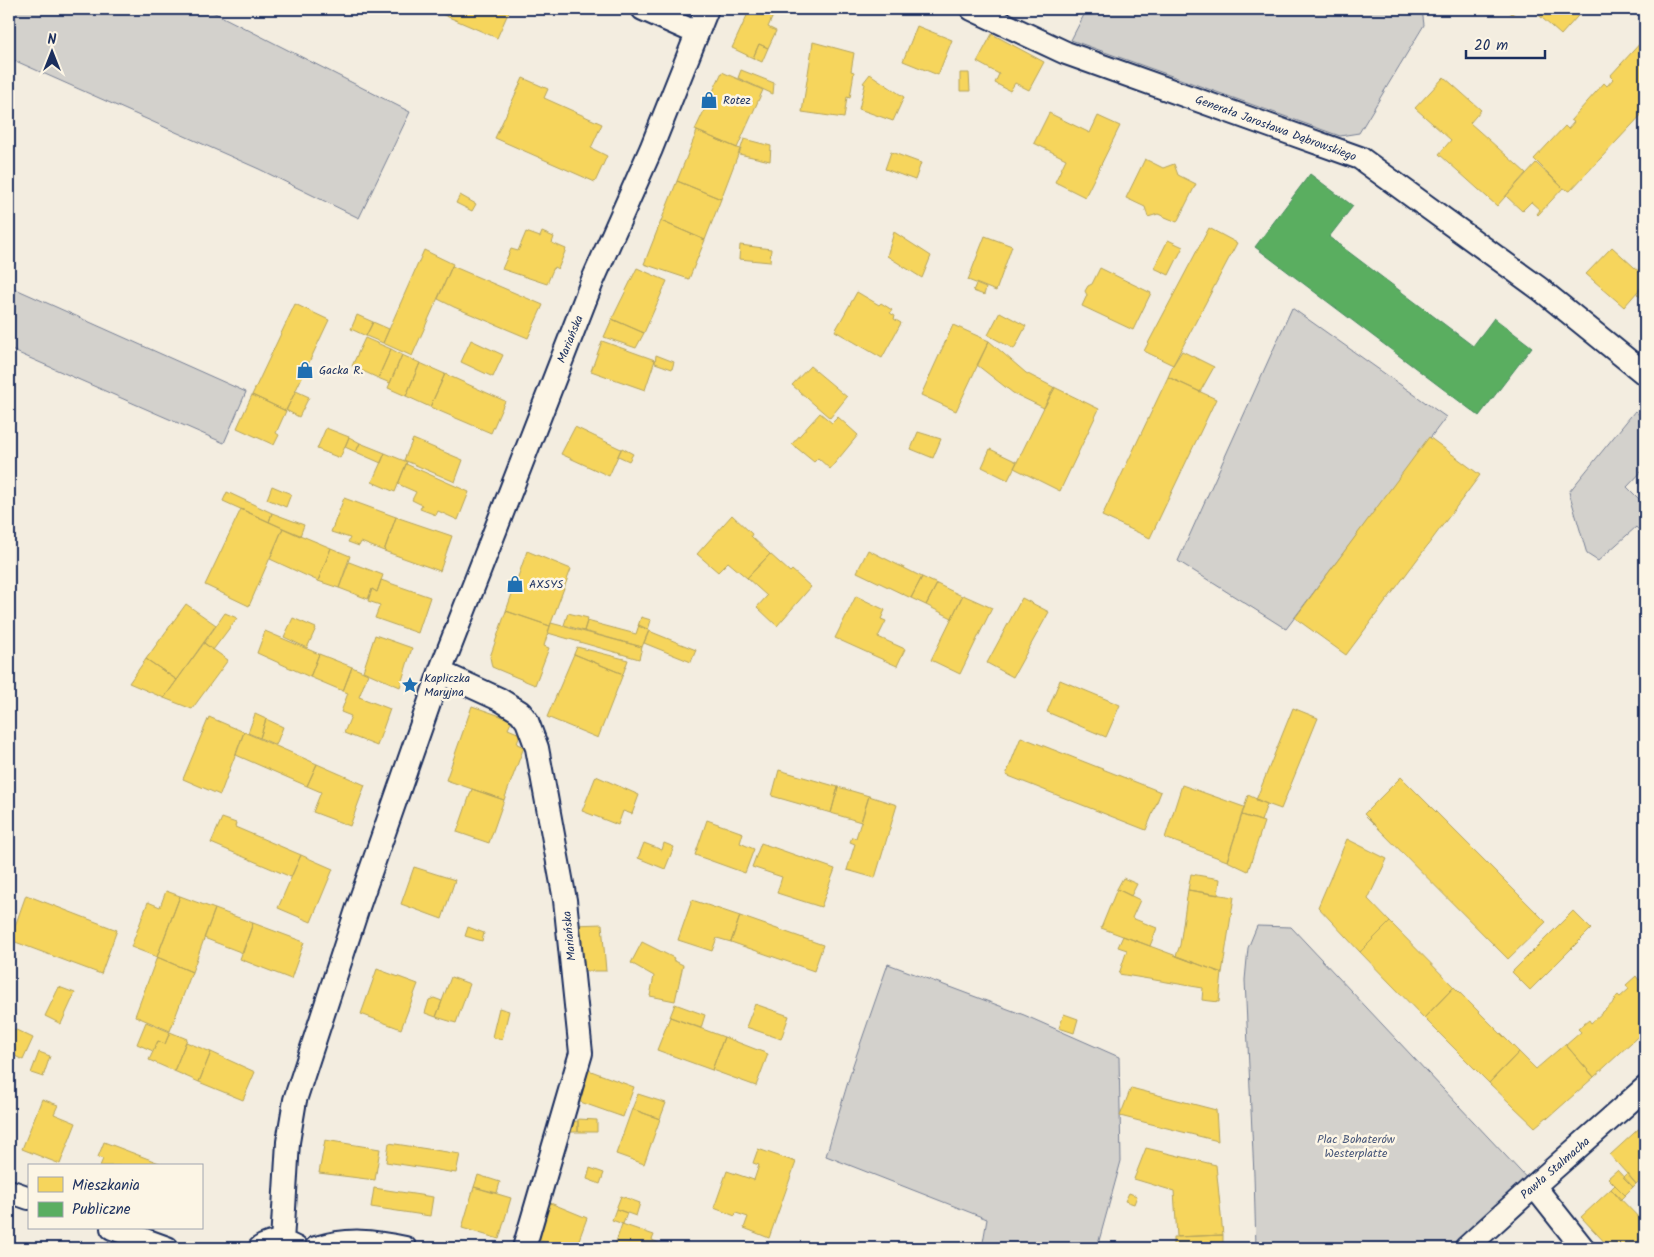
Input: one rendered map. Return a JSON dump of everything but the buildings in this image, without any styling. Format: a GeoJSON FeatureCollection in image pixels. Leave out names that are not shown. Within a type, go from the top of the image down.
{"type":"FeatureCollection","features":[{"type":"Feature","properties":{"kind":"street"},"geometry":{"type":"LineString","coordinates":[[643,9],[697,33]]}},
{"type":"Feature","properties":{"kind":"street","name":"Mariańska"},"geometry":{"type":"LineString","coordinates":[[289,1245],[288,1142],[295,1100],[360,900],[440,672],[567,345],[592,282],[651,149],[707,9]]}},
{"type":"Feature","properties":{"kind":"street","name":"Generała Jarosława Dąbrowskiego"},"geometry":{"type":"LineString","coordinates":[[972,9],[1066,53],[1360,158],[1540,289],[1645,374]]}},
{"type":"Feature","properties":{"kind":"street","name":"Mariańska"},"geometry":{"type":"LineString","coordinates":[[440,672],[499,699],[520,712],[527,721],[537,748],[565,900],[581,1053],[524,1248]]}},
{"type":"Feature","properties":{"kind":"street","name":"Pawła Stalmacha"},"geometry":{"type":"LineString","coordinates":[[1466,1248],[1645,1088]]}},
{"type":"Feature","properties":{"kind":"street"},"geometry":{"type":"LineString","coordinates":[[1534,1186],[1583,1248]]}},
{"type":"Feature","properties":{"kind":"street"},"geometry":{"type":"LineString","coordinates":[[9,1191],[28,1198]]}},
{"type":"Feature","properties":{"kind":"street"},"geometry":{"type":"LineString","coordinates":[[118,1230],[167,1248]]}},
{"type":"Feature","properties":{"kind":"street"},"geometry":{"type":"LineString","coordinates":[[316,1248],[357,1240],[405,1248]]}},
{"type":"Feature","properties":{"kind":"street"},"geometry":{"type":"LineString","coordinates":[[260,1248],[271,1243],[289,1245]]}},
{"type":"Feature","properties":{"kind":"green space"},"geometry":{"type":"Polygon","coordinates":[[[9,9],[207,9],[410,112],[359,218],[259,169],[9,58],[9,9]]]}},
{"type":"Feature","properties":{"kind":"green space"},"geometry":{"type":"Polygon","coordinates":[[[1087,9],[1422,9],[1424,25],[1359,133],[1340,136],[1071,40],[1087,9]]]}},
{"type":"Feature","properties":{"kind":"green space"},"geometry":{"type":"Polygon","coordinates":[[[9,286],[246,392],[224,443],[9,349],[9,286]]]}},
{"type":"Feature","properties":{"kind":"green space"},"geometry":{"type":"Polygon","coordinates":[[[1292,308],[1446,417],[1286,629],[1178,561],[1292,308]]]}},
{"type":"Feature","properties":{"kind":"green space"},"geometry":{"type":"Polygon","coordinates":[[[1635,411],[1645,420],[1645,468],[1627,487],[1645,505],[1645,537],[1636,527],[1598,561],[1587,554],[1569,492],[1635,411]]]}},
{"type":"Feature","properties":{"kind":"green space","name":"Plac Bohaterów Westerplatte"},"geometry":{"type":"Polygon","coordinates":[[[1257,926],[1291,927],[1534,1186],[1466,1248],[1256,1248],[1245,980],[1248,948],[1257,926]]]}},
{"type":"Feature","properties":{"kind":"green space"},"geometry":{"type":"Polygon","coordinates":[[[888,964],[1024,1015],[1119,1057],[1121,1161],[1097,1248],[982,1248],[987,1219],[826,1156],[853,1065],[888,964]]]}},
{"type":"Feature","properties":{"kind":"place","name":"Rotez"},"geometry":{"type":"Point","coordinates":[709,100]}},
{"type":"Feature","properties":{"kind":"place","name":"Gacka R."},"geometry":{"type":"Point","coordinates":[305,370]}},
{"type":"Feature","properties":{"kind":"place","name":"AXSYS"},"geometry":{"type":"Point","coordinates":[515,584]}},
{"type":"Feature","properties":{"kind":"place","name":"Kapliczka Maryjna"},"geometry":{"type":"Point","coordinates":[410,685]}}]}
